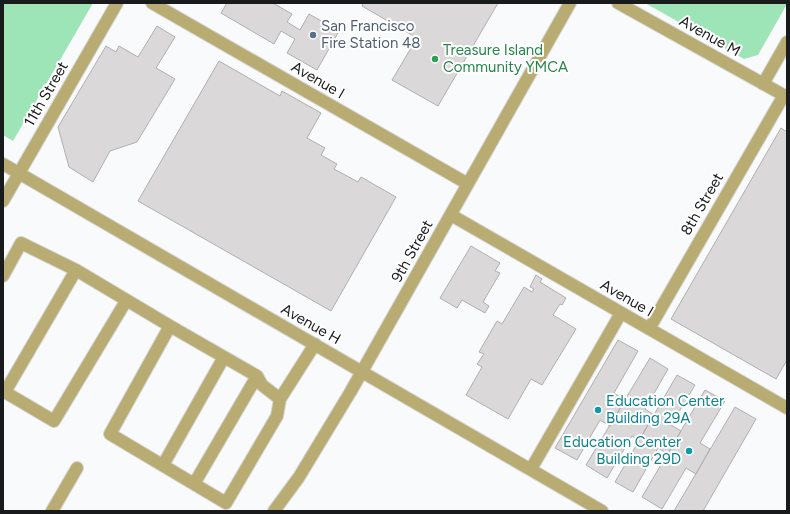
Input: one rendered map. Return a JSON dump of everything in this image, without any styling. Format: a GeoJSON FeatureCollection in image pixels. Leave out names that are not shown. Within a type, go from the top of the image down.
{"type":"FeatureCollection","features":[{"type":"Feature","properties":{"kind":"street","name":"11th Street"},"geometry":{"type":"LineString","coordinates":[[3,200],[117,3]]}},
{"type":"Feature","properties":{"kind":"street","name":"Avenue I"},"geometry":{"type":"LineString","coordinates":[[152,3],[468,184]]}},
{"type":"Feature","properties":{"kind":"street","name":"9th Street"},"geometry":{"type":"LineString","coordinates":[[274,511],[299,477],[351,391],[570,3]]}},
{"type":"Feature","properties":{"kind":"street","name":"Avenue M"},"geometry":{"type":"LineString","coordinates":[[618,3],[785,96]]}},
{"type":"Feature","properties":{"kind":"street"},"geometry":{"type":"LineString","coordinates":[[763,84],[787,42]]}},
{"type":"Feature","properties":{"kind":"street","name":"8th Street"},"geometry":{"type":"LineString","coordinates":[[648,329],[785,96]]}},
{"type":"Feature","properties":{"kind":"street","name":"Avenue H"},"geometry":{"type":"LineString","coordinates":[[3,164],[602,511]]}},
{"type":"Feature","properties":{"kind":"street","name":"Avenue I"},"geometry":{"type":"LineString","coordinates":[[451,215],[787,408]]}},
{"type":"Feature","properties":{"kind":"street"},"geometry":{"type":"LineString","coordinates":[[3,276],[21,244],[76,270],[126,301],[257,376],[262,385],[280,399]]}},
{"type":"Feature","properties":{"kind":"street"},"geometry":{"type":"LineString","coordinates":[[76,270],[4,392],[54,421],[126,301]]}},
{"type":"Feature","properties":{"kind":"street"},"geometry":{"type":"LineString","coordinates":[[531,469],[621,313]]}},
{"type":"Feature","properties":{"kind":"street"},"geometry":{"type":"LineString","coordinates":[[170,326],[110,434],[226,503],[277,416],[280,399],[315,344]]}},
{"type":"Feature","properties":{"kind":"street"},"geometry":{"type":"LineString","coordinates":[[163,465],[224,357]]}},
{"type":"Feature","properties":{"kind":"street"},"geometry":{"type":"LineString","coordinates":[[194,484],[257,376]]}},
{"type":"Feature","properties":{"kind":"street"},"geometry":{"type":"LineString","coordinates":[[52,511],[77,468]]}},
{"type":"Feature","properties":{"kind":"green space"},"geometry":{"type":"Polygon","coordinates":[[[3,3],[93,3],[13,141],[3,135],[3,3]]]}},
{"type":"Feature","properties":{"kind":"green space"},"geometry":{"type":"Polygon","coordinates":[[[645,3],[787,4],[758,55],[744,59],[645,3]]]}},
{"type":"Feature","properties":{"kind":"building","name":"San Francisco Fire Station 48"},"geometry":{"type":"Polygon","coordinates":[[[227,3],[273,3],[292,14],[287,22],[300,30],[309,14],[339,31],[317,70],[287,53],[295,39],[281,31],[274,44],[221,13],[227,3]]]}},
{"type":"Feature","properties":{"kind":"building","name":"Treasure Island Community YMCA"},"geometry":{"type":"Polygon","coordinates":[[[363,3],[498,3],[438,106],[392,80],[417,38],[362,6],[363,3]]]}},
{"type":"Feature","properties":{"kind":"building"},"geometry":{"type":"Polygon","coordinates":[[[157,26],[175,37],[156,68],[175,79],[137,142],[110,151],[93,182],[69,167],[58,127],[106,46],[116,52],[119,46],[138,57],[157,26]]]}},
{"type":"Feature","properties":{"kind":"building"},"geometry":{"type":"Polygon","coordinates":[[[219,61],[280,96],[282,91],[321,113],[307,138],[325,148],[321,155],[337,164],[334,169],[358,182],[361,177],[396,197],[331,311],[138,201],[219,61]]]}},
{"type":"Feature","properties":{"kind":"building"},"geometry":{"type":"Polygon","coordinates":[[[781,128],[787,132],[787,360],[776,379],[671,319],[781,128]]]}},
{"type":"Feature","properties":{"kind":"building"},"geometry":{"type":"Polygon","coordinates":[[[471,246],[500,263],[495,271],[500,273],[483,302],[489,306],[485,313],[462,300],[457,308],[440,298],[471,246]]]}},
{"type":"Feature","properties":{"kind":"building"},"geometry":{"type":"Polygon","coordinates":[[[536,275],[542,279],[540,282],[566,298],[553,315],[576,329],[542,385],[531,379],[508,419],[466,395],[482,367],[477,364],[484,354],[479,352],[497,321],[502,324],[524,287],[532,292],[534,289],[530,287],[536,275]]]}},
{"type":"Feature","properties":{"kind":"building","name":"Education Center Building 29A"},"geometry":{"type":"Polygon","coordinates":[[[618,340],[638,351],[614,393],[625,400],[610,426],[600,420],[577,460],[555,448],[618,340]]]}},
{"type":"Feature","properties":{"kind":"building"},"geometry":{"type":"Polygon","coordinates":[[[650,358],[668,369],[645,409],[654,415],[639,440],[632,436],[607,478],[586,465],[650,358]]]}},
{"type":"Feature","properties":{"kind":"building"},"geometry":{"type":"Polygon","coordinates":[[[677,375],[695,385],[671,425],[681,431],[668,454],[658,448],[633,492],[615,482],[677,375]]]}},
{"type":"Feature","properties":{"kind":"building","name":"Education Center Building 29D"},"geometry":{"type":"Polygon","coordinates":[[[705,390],[725,401],[700,443],[710,449],[696,474],[686,468],[662,509],[642,497],[705,390]]]}},
{"type":"Feature","properties":{"kind":"building"},"geometry":{"type":"Polygon","coordinates":[[[735,407],[756,419],[703,511],[674,511],[735,407]]]}},
{"type":"Feature","properties":{"kind":"place","name":"San Francisco Fire Station 48"},"geometry":{"type":"Point","coordinates":[313,35]}},
{"type":"Feature","properties":{"kind":"place","name":"Treasure Island Community YMCA"},"geometry":{"type":"Point","coordinates":[435,59]}},
{"type":"Feature","properties":{"kind":"place","name":"Education Center Building 29A"},"geometry":{"type":"Point","coordinates":[598,410]}},
{"type":"Feature","properties":{"kind":"place","name":"Education Center Building 29D"},"geometry":{"type":"Point","coordinates":[689,451]}}]}
